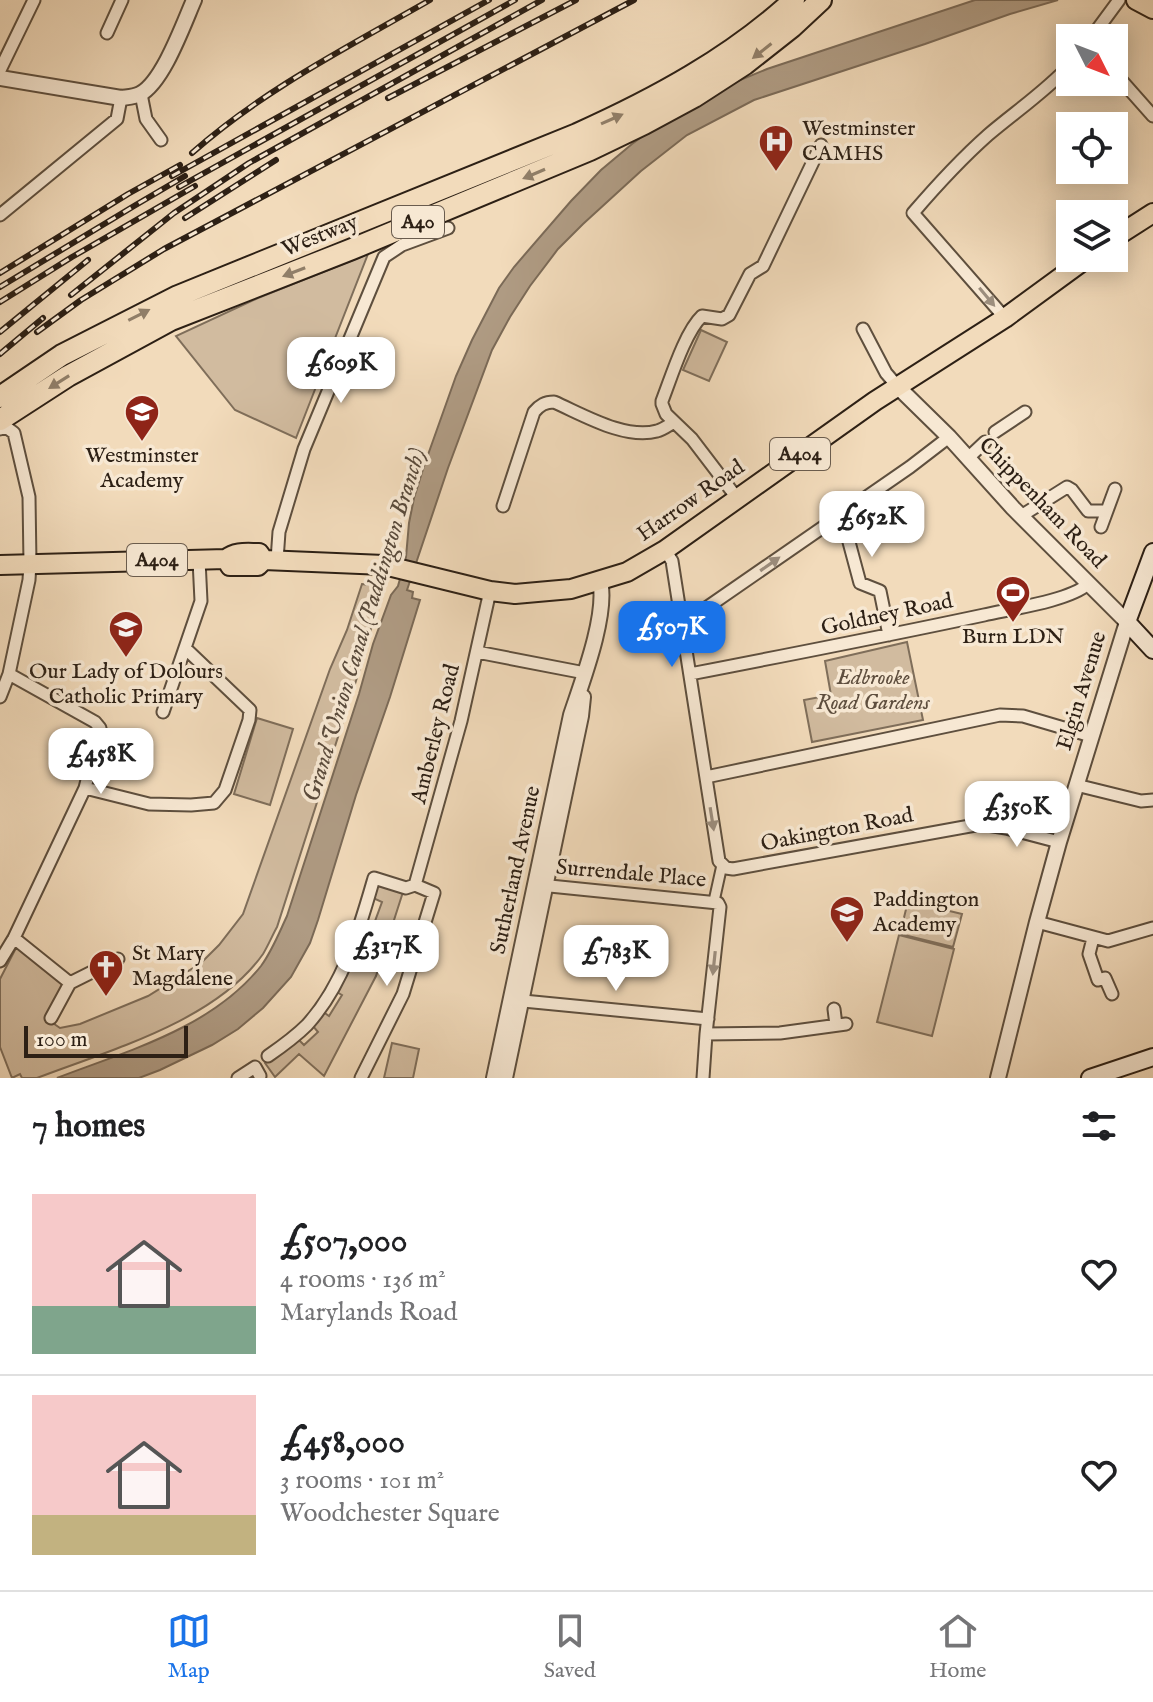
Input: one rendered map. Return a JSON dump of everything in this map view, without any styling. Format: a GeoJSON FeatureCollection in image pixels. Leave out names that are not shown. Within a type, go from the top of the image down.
{"type":"FeatureCollection","features":[{"type":"Feature","properties":{"kind":"highway","name":"Westway"},"geometry":{"type":"LineString","coordinates":[[0,397],[62,355],[178,296],[631,110],[733,49],[794,0]]}},
{"type":"Feature","properties":{"kind":"highway","name":"Westway"},"geometry":{"type":"LineString","coordinates":[[0,420],[68,376],[171,320],[380,238],[590,150],[644,124],[745,64],[821,0]]}},
{"type":"Feature","properties":{"kind":"main road"},"geometry":{"type":"LineString","coordinates":[[1136,0],[1153,9]]}},
{"type":"Feature","properties":{"kind":"main road"},"geometry":{"type":"LineString","coordinates":[[1128,229],[1153,213]]}},
{"type":"Feature","properties":{"kind":"main road","name":"Harrow Road"},"geometry":{"type":"LineString","coordinates":[[0,565],[226,559],[233,554],[259,553],[270,560],[392,567],[490,591],[515,594],[561,591],[600,581],[636,568],[665,550],[872,403],[1005,318],[1068,272]]}},
{"type":"Feature","properties":{"kind":"main road","name":"Elgin Avenue"},"geometry":{"type":"LineString","coordinates":[[1127,622],[1153,552]]}},
{"type":"Feature","properties":{"kind":"main road","name":"Chippenham Road"},"geometry":{"type":"LineString","coordinates":[[1127,622],[1153,650]]}},
{"type":"Feature","properties":{"kind":"main road"},"geometry":{"type":"LineString","coordinates":[[1090,1078],[1153,1057]]}},
{"type":"Feature","properties":{"kind":"street"},"geometry":{"type":"LineString","coordinates":[[0,70],[34,0]]}},
{"type":"Feature","properties":{"kind":"street"},"geometry":{"type":"LineString","coordinates":[[107,33],[122,0]]}},
{"type":"Feature","properties":{"kind":"street"},"geometry":{"type":"LineString","coordinates":[[0,78],[121,98],[141,94],[160,75],[194,0]]}},
{"type":"Feature","properties":{"kind":"street"},"geometry":{"type":"LineString","coordinates":[[1101,24],[1119,0]]}},
{"type":"Feature","properties":{"kind":"street"},"geometry":{"type":"LineString","coordinates":[[1005,318],[913,213],[977,145],[1056,78]]}},
{"type":"Feature","properties":{"kind":"street"},"geometry":{"type":"LineString","coordinates":[[1128,88],[1153,116]]}},
{"type":"Feature","properties":{"kind":"street"},"geometry":{"type":"LineString","coordinates":[[141,94],[146,119],[161,140]]}},
{"type":"Feature","properties":{"kind":"street"},"geometry":{"type":"LineString","coordinates":[[0,215],[117,119],[121,98]]}},
{"type":"Feature","properties":{"kind":"street"},"geometry":{"type":"LineString","coordinates":[[737,498],[662,404],[690,333],[702,316],[722,319],[729,315],[750,274],[763,266],[821,145]]}},
{"type":"Feature","properties":{"kind":"street"},"geometry":{"type":"LineString","coordinates":[[270,560],[304,449],[384,257],[402,245],[448,228]]}},
{"type":"Feature","properties":{"kind":"street"},"geometry":{"type":"LineString","coordinates":[[863,329],[886,373],[898,387]]}},
{"type":"Feature","properties":{"kind":"street","name":"Chippenham Road"},"geometry":{"type":"LineString","coordinates":[[898,387],[1127,622]]}},
{"type":"Feature","properties":{"kind":"street"},"geometry":{"type":"LineString","coordinates":[[503,506],[534,412],[547,402],[554,402],[612,428],[634,432],[657,431],[674,422]]}},
{"type":"Feature","properties":{"kind":"street"},"geometry":{"type":"LineString","coordinates":[[995,432],[1025,412]]}},
{"type":"Feature","properties":{"kind":"street"},"geometry":{"type":"LineString","coordinates":[[0,429],[6,427],[14,433],[29,497],[30,563],[9,674],[0,697]]}},
{"type":"Feature","properties":{"kind":"street"},"geometry":{"type":"LineString","coordinates":[[683,624],[949,437]]}},
{"type":"Feature","properties":{"kind":"street"},"geometry":{"type":"LineString","coordinates":[[968,458],[985,442]]}},
{"type":"Feature","properties":{"kind":"street"},"geometry":{"type":"LineString","coordinates":[[1021,516],[1067,487],[1088,511],[1106,511]]}},
{"type":"Feature","properties":{"kind":"street"},"geometry":{"type":"LineString","coordinates":[[1101,527],[1115,489]]}},
{"type":"Feature","properties":{"kind":"street"},"geometry":{"type":"LineString","coordinates":[[849,542],[860,583],[880,591],[889,635]]}},
{"type":"Feature","properties":{"kind":"street"},"geometry":{"type":"LineString","coordinates":[[665,550],[672,561],[721,863],[703,1078]]}},
{"type":"Feature","properties":{"kind":"street"},"geometry":{"type":"LineString","coordinates":[[163,712],[201,601],[199,560]]}},
{"type":"Feature","properties":{"kind":"street","name":"Sutherland Avenue"},"geometry":{"type":"LineString","coordinates":[[505,1078],[516,1001],[540,885],[581,716],[585,673],[601,609],[600,581]]}},
{"type":"Feature","properties":{"kind":"street","name":"Goldney Road"},"geometry":{"type":"LineString","coordinates":[[690,674],[889,635],[1071,594],[1088,584]]}},
{"type":"Feature","properties":{"kind":"street","name":"Amberley Road"},"geometry":{"type":"LineString","coordinates":[[415,885],[448,772],[490,591]]}},
{"type":"Feature","properties":{"kind":"street","name":"Elgin Avenue"},"geometry":{"type":"LineString","coordinates":[[998,1078],[1059,842],[1127,622]]}},
{"type":"Feature","properties":{"kind":"street"},"geometry":{"type":"LineString","coordinates":[[85,788],[149,804],[191,805],[214,803],[219,799],[230,776],[250,710],[185,648]]}},
{"type":"Feature","properties":{"kind":"street"},"geometry":{"type":"LineString","coordinates":[[477,652],[585,673]]}},
{"type":"Feature","properties":{"kind":"street"},"geometry":{"type":"LineString","coordinates":[[0,961],[14,938],[85,788],[100,728],[9,674]]}},
{"type":"Feature","properties":{"kind":"street"},"geometry":{"type":"LineString","coordinates":[[706,777],[1000,715],[1023,716],[1091,736]]}},
{"type":"Feature","properties":{"kind":"street"},"geometry":{"type":"LineString","coordinates":[[1076,785],[1141,801],[1153,800]]}},
{"type":"Feature","properties":{"kind":"street","name":"Oakington Road"},"geometry":{"type":"LineString","coordinates":[[721,863],[733,869],[981,824],[1059,842]]}},
{"type":"Feature","properties":{"kind":"street"},"geometry":{"type":"LineString","coordinates":[[268,1056],[306,1026],[332,991],[355,941],[374,878],[406,888],[415,885],[434,893],[403,994],[361,1078]]}},
{"type":"Feature","properties":{"kind":"street","name":"Surrendale Place"},"geometry":{"type":"LineString","coordinates":[[540,885],[717,904]]}},
{"type":"Feature","properties":{"kind":"street"},"geometry":{"type":"LineString","coordinates":[[1037,922],[1108,941],[1153,928]]}},
{"type":"Feature","properties":{"kind":"street"},"geometry":{"type":"LineString","coordinates":[[14,938],[70,983]]}},
{"type":"Feature","properties":{"kind":"street"},"geometry":{"type":"LineString","coordinates":[[1093,938],[1089,954],[1098,980],[1105,978],[1112,994]]}},
{"type":"Feature","properties":{"kind":"street"},"geometry":{"type":"LineString","coordinates":[[51,1018],[70,983],[118,959]]}},
{"type":"Feature","properties":{"kind":"street"},"geometry":{"type":"LineString","coordinates":[[516,1001],[708,1019]]}},
{"type":"Feature","properties":{"kind":"street","name":"Sutherland Avenue"},"geometry":{"type":"LineString","coordinates":[[494,1078],[516,1001]]}},
{"type":"Feature","properties":{"kind":"street"},"geometry":{"type":"LineString","coordinates":[[706,1034],[780,1033],[841,1024],[834,1009]]}},
{"type":"Feature","properties":{"kind":"street"},"geometry":{"type":"LineString","coordinates":[[238,1078],[255,1067],[260,1076]]}},
{"type":"Feature","properties":{"kind":"green space"},"geometry":{"type":"Polygon","coordinates":[[[368,254],[296,438],[235,410],[176,336],[258,298],[368,254]]]}},
{"type":"Feature","properties":{"kind":"green space"},"geometry":{"type":"Polygon","coordinates":[[[701,330],[727,342],[709,381],[683,370],[701,330]]]}},
{"type":"Feature","properties":{"kind":"green space"},"geometry":{"type":"Polygon","coordinates":[[[362,584],[382,587],[363,659],[277,927],[263,954],[243,977],[218,998],[160,1031],[37,1078],[22,1078],[20,1074],[12,1078],[0,1047],[0,979],[17,946],[65,983],[47,1019],[60,1028],[80,1024],[148,996],[201,963],[243,914],[362,584]]]}},
{"type":"Feature","properties":{"kind":"green space","name":"Edbrooke Road Gardens"},"geometry":{"type":"Polygon","coordinates":[[[907,642],[923,720],[812,742],[804,700],[831,695],[825,661],[907,642]]]}},
{"type":"Feature","properties":{"kind":"green space"},"geometry":{"type":"Polygon","coordinates":[[[257,718],[293,729],[270,805],[234,794],[257,718]]]}},
{"type":"Feature","properties":{"kind":"green space"},"geometry":{"type":"Polygon","coordinates":[[[377,885],[403,892],[376,976],[324,1076],[299,1054],[275,1077],[265,1063],[298,1039],[304,1045],[318,1032],[312,1025],[322,1011],[329,1016],[342,995],[335,991],[353,957],[361,959],[382,902],[373,898],[377,885]]]}},
{"type":"Feature","properties":{"kind":"green space"},"geometry":{"type":"Polygon","coordinates":[[[908,901],[962,914],[953,947],[900,934],[908,901]]]}},
{"type":"Feature","properties":{"kind":"green space"},"geometry":{"type":"Polygon","coordinates":[[[899,935],[954,949],[932,1036],[877,1022],[899,935]]]}},
{"type":"Feature","properties":{"kind":"green space"},"geometry":{"type":"Polygon","coordinates":[[[392,1043],[419,1049],[413,1078],[384,1078],[392,1043]]]}},
{"type":"Feature","properties":{"kind":"shaded area"},"geometry":{"type":"Polygon","coordinates":[[[975,0],[1058,0],[754,100],[687,135],[641,171],[558,249],[530,286],[492,350],[448,468],[407,590],[413,592],[412,598],[420,600],[318,920],[310,943],[291,977],[263,1008],[238,1029],[160,1070],[139,1078],[57,1078],[139,1047],[193,1022],[241,988],[269,954],[287,916],[373,644],[391,595],[398,586],[406,557],[414,498],[456,376],[499,288],[514,267],[601,170],[662,122],[716,90],[767,69],[975,0]]]}},
{"type":"Feature","properties":{"kind":"railway"},"geometry":{"type":"LineString","coordinates":[[192,153],[277,89],[430,0]]}},
{"type":"Feature","properties":{"kind":"railway"},"geometry":{"type":"LineString","coordinates":[[172,176],[489,0]]}},
{"type":"Feature","properties":{"kind":"railway"},"geometry":{"type":"LineString","coordinates":[[179,187],[515,0]]}},
{"type":"Feature","properties":{"kind":"railway"},"geometry":{"type":"LineString","coordinates":[[71,295],[174,213],[249,163],[542,0]]}},
{"type":"Feature","properties":{"kind":"railway"},"geometry":{"type":"LineString","coordinates":[[388,98],[576,0]]}},
{"type":"Feature","properties":{"kind":"railway"},"geometry":{"type":"LineString","coordinates":[[37,332],[81,300],[164,249],[634,0]]}},
{"type":"Feature","properties":{"kind":"railway"},"geometry":{"type":"LineString","coordinates":[[185,218],[276,160]]}},
{"type":"Feature","properties":{"kind":"railway"},"geometry":{"type":"LineString","coordinates":[[0,273],[180,165]]}},
{"type":"Feature","properties":{"kind":"railway"},"geometry":{"type":"LineString","coordinates":[[0,287],[185,176]]}},
{"type":"Feature","properties":{"kind":"railway"},"geometry":{"type":"LineString","coordinates":[[0,302],[195,186]]}},
{"type":"Feature","properties":{"kind":"railway"},"geometry":{"type":"LineString","coordinates":[[0,332],[88,260]]}},
{"type":"Feature","properties":{"kind":"railway"},"geometry":{"type":"LineString","coordinates":[[0,354],[43,318]]}},
{"type":"Feature","properties":{"kind":"place","name":"Westminster CAMHS"},"geometry":{"type":"Point","coordinates":[776,173]}},
{"type":"Feature","properties":{"kind":"place","name":"Westminster Academy"},"geometry":{"type":"Point","coordinates":[142,443]}},
{"type":"Feature","properties":{"kind":"place","name":"Burn LDN"},"geometry":{"type":"Point","coordinates":[1013,624]}},
{"type":"Feature","properties":{"kind":"place","name":"Our Lady of Dolours Catholic Primary"},"geometry":{"type":"Point","coordinates":[126,659]}},
{"type":"Feature","properties":{"kind":"place","name":"Paddington Academy"},"geometry":{"type":"Point","coordinates":[847,944]}},
{"type":"Feature","properties":{"kind":"place","name":"St Mary Magdalene"},"geometry":{"type":"Point","coordinates":[106,998]}},
{"type":"Feature","properties":{"kind":"water label","name":"Grand Union Canal (Paddington Branch)"},"geometry":{"type":"Point","coordinates":[365,625]}}]}
